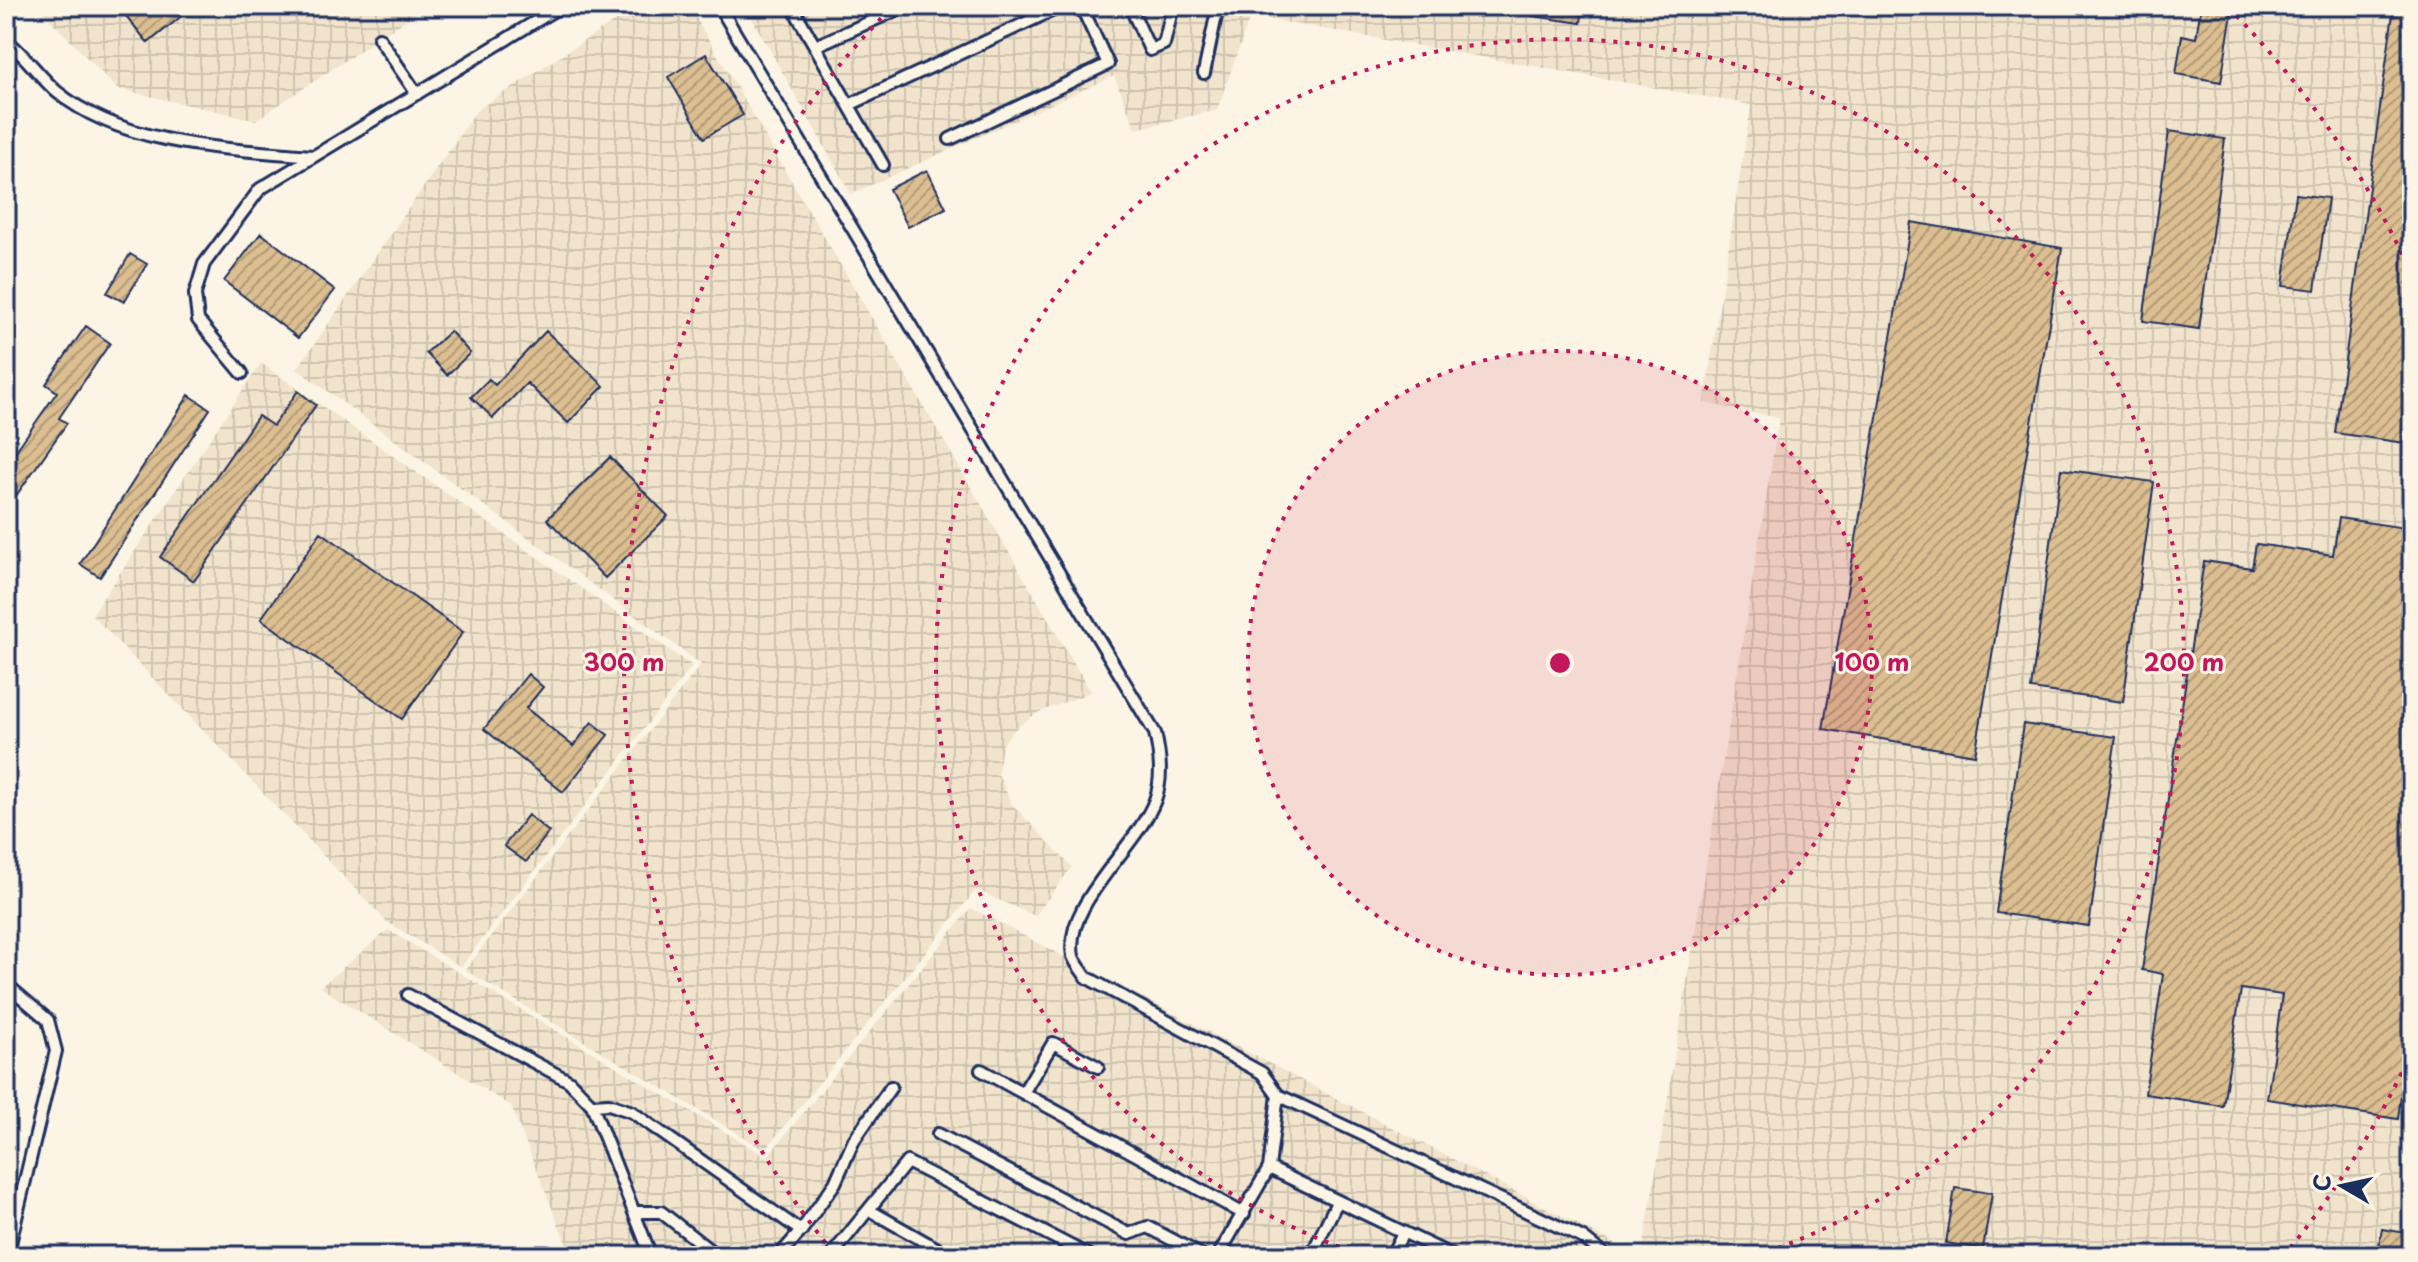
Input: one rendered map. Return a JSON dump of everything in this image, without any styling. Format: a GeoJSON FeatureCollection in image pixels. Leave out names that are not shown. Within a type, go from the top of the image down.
{"type":"FeatureCollection","features":[{"type":"Feature","properties":{"kind":"lane"},"geometry":{"type":"LineString","coordinates":[[242,373],[198,320],[195,294],[204,264],[260,189],[561,6]]}},
{"type":"Feature","properties":{"kind":"lane"},"geometry":{"type":"LineString","coordinates":[[719,6],[1155,733],[1161,765],[1156,799],[1078,915],[1073,937],[1073,959],[1086,977],[1262,1073],[1278,1095],[1583,1238],[1606,1256]]}},
{"type":"Feature","properties":{"kind":"lane"},"geometry":{"type":"LineString","coordinates":[[792,6],[883,165]]}},
{"type":"Feature","properties":{"kind":"lane"},"geometry":{"type":"LineString","coordinates":[[815,46],[906,6]]}},
{"type":"Feature","properties":{"kind":"lane"},"geometry":{"type":"LineString","coordinates":[[849,105],[1062,6]]}},
{"type":"Feature","properties":{"kind":"lane"},"geometry":{"type":"LineString","coordinates":[[950,139],[1108,64],[1081,6]]}},
{"type":"Feature","properties":{"kind":"lane"},"geometry":{"type":"LineString","coordinates":[[1130,6],[1150,50],[1164,44],[1173,6]]}},
{"type":"Feature","properties":{"kind":"lane"},"geometry":{"type":"LineString","coordinates":[[1204,73],[1218,6]]}},
{"type":"Feature","properties":{"kind":"lane"},"geometry":{"type":"LineString","coordinates":[[379,38],[417,94]]}},
{"type":"Feature","properties":{"kind":"lane"},"geometry":{"type":"LineString","coordinates":[[6,40],[57,92],[100,120],[143,135],[250,151],[316,156]]}},
{"type":"Feature","properties":{"kind":"lane"},"geometry":{"type":"LineString","coordinates":[[6,984],[48,1020],[56,1051],[7,1256]]}},
{"type":"Feature","properties":{"kind":"lane"},"geometry":{"type":"LineString","coordinates":[[408,995],[569,1081],[592,1105],[651,1256]]}},
{"type":"Feature","properties":{"kind":"lane"},"geometry":{"type":"LineString","coordinates":[[1023,1093],[1053,1043],[1098,1067]]}},
{"type":"Feature","properties":{"kind":"lane"},"geometry":{"type":"LineString","coordinates":[[981,1070],[1244,1214]]}},
{"type":"Feature","properties":{"kind":"lane"},"geometry":{"type":"LineString","coordinates":[[779,1256],[835,1183],[854,1140],[891,1087]]}},
{"type":"Feature","properties":{"kind":"lane"},"geometry":{"type":"LineString","coordinates":[[1218,1256],[1269,1168],[1278,1095]]}},
{"type":"Feature","properties":{"kind":"lane"},"geometry":{"type":"LineString","coordinates":[[592,1105],[609,1104],[632,1112],[801,1231]]}},
{"type":"Feature","properties":{"kind":"lane"},"geometry":{"type":"LineString","coordinates":[[938,1134],[1129,1234],[1148,1227],[1203,1256]]}},
{"type":"Feature","properties":{"kind":"lane"},"geometry":{"type":"LineString","coordinates":[[831,1256],[907,1162],[1090,1256]]}},
{"type":"Feature","properties":{"kind":"lane"},"geometry":{"type":"LineString","coordinates":[[1269,1168],[1453,1256]]}},
{"type":"Feature","properties":{"kind":"lane"},"geometry":{"type":"LineString","coordinates":[[1311,1256],[1337,1202]]}},
{"type":"Feature","properties":{"kind":"lane"},"geometry":{"type":"LineString","coordinates":[[869,1210],[950,1256]]}},
{"type":"Feature","properties":{"kind":"lane"},"geometry":{"type":"LineString","coordinates":[[634,1212],[661,1212],[717,1256]]}},
{"type":"Feature","properties":{"kind":"lane"},"geometry":{"type":"LineString","coordinates":[[1391,1256],[1403,1233]]}},
{"type":"Feature","properties":{"kind":"shaded area"},"geometry":{"type":"Polygon","coordinates":[[[37,6],[427,6],[256,120],[117,89],[37,6]]]}},
{"type":"Feature","properties":{"kind":"shaded area"},"geometry":{"type":"Polygon","coordinates":[[[638,6],[689,6],[1091,692],[1037,713],[1015,729],[1002,745],[998,774],[1012,804],[1072,867],[1035,916],[976,890],[765,1150],[465,970],[701,664],[297,369],[477,110],[638,6]]]}},
{"type":"Feature","properties":{"kind":"shaded area"},"geometry":{"type":"Polygon","coordinates":[[[745,6],[1254,6],[1217,110],[1136,129],[1114,76],[851,194],[745,6]]]}},
{"type":"Feature","properties":{"kind":"shaded area"},"geometry":{"type":"Polygon","coordinates":[[[1260,6],[2412,6],[2412,1256],[1642,1256],[1779,418],[1704,403],[1751,105],[1256,17],[1260,6]]]}},
{"type":"Feature","properties":{"kind":"shaded area"},"geometry":{"type":"Polygon","coordinates":[[[261,363],[692,666],[461,967],[387,922],[92,615],[261,363]]]}},
{"type":"Feature","properties":{"kind":"shaded area"},"geometry":{"type":"Polygon","coordinates":[[[971,908],[1634,1256],[571,1256],[511,1106],[320,987],[388,930],[767,1157],[971,908]]]}},
{"type":"Feature","properties":{"kind":"building"},"geometry":{"type":"Polygon","coordinates":[[[118,6],[194,6],[148,43],[118,6]]]}},
{"type":"Feature","properties":{"kind":"building"},"geometry":{"type":"Polygon","coordinates":[[[1533,6],[1583,6],[1581,23],[1532,16],[1533,6]]]}},
{"type":"Feature","properties":{"kind":"building"},"geometry":{"type":"Polygon","coordinates":[[[2201,6],[2233,6],[2221,82],[2176,74],[2182,35],[2196,38],[2201,6]]]}},
{"type":"Feature","properties":{"kind":"building"},"geometry":{"type":"Polygon","coordinates":[[[2394,6],[2412,6],[2412,444],[2335,433],[2394,6]]]}},
{"type":"Feature","properties":{"kind":"building"},"geometry":{"type":"Polygon","coordinates":[[[706,54],[743,115],[704,138],[668,77],[706,54]]]}},
{"type":"Feature","properties":{"kind":"building"},"geometry":{"type":"Polygon","coordinates":[[[2169,131],[2225,139],[2199,329],[2143,321],[2169,131]]]}},
{"type":"Feature","properties":{"kind":"building"},"geometry":{"type":"Polygon","coordinates":[[[927,170],[946,208],[908,227],[889,189],[927,170]]]}},
{"type":"Feature","properties":{"kind":"building"},"geometry":{"type":"Polygon","coordinates":[[[2296,194],[2328,198],[2315,290],[2283,286],[2296,194]]]}},
{"type":"Feature","properties":{"kind":"building"},"geometry":{"type":"Polygon","coordinates":[[[1911,222],[2062,248],[1975,755],[1823,729],[1911,222]]]}},
{"type":"Feature","properties":{"kind":"building"},"geometry":{"type":"Polygon","coordinates":[[[261,233],[335,290],[298,338],[224,281],[261,233]]]}},
{"type":"Feature","properties":{"kind":"building"},"geometry":{"type":"Polygon","coordinates":[[[130,254],[147,264],[124,302],[107,293],[130,254]]]}},
{"type":"Feature","properties":{"kind":"building"},"geometry":{"type":"Polygon","coordinates":[[[86,326],[110,343],[59,418],[67,423],[6,510],[6,465],[57,392],[46,384],[86,326]]]}},
{"type":"Feature","properties":{"kind":"building"},"geometry":{"type":"Polygon","coordinates":[[[450,331],[470,353],[447,375],[426,353],[450,331]]]}},
{"type":"Feature","properties":{"kind":"building"},"geometry":{"type":"Polygon","coordinates":[[[546,331],[604,386],[568,423],[527,383],[493,418],[471,397],[489,379],[495,385],[546,331]]]}},
{"type":"Feature","properties":{"kind":"building"},"geometry":{"type":"Polygon","coordinates":[[[298,391],[316,405],[194,581],[160,557],[258,416],[273,426],[298,391]]]}},
{"type":"Feature","properties":{"kind":"building"},"geometry":{"type":"Polygon","coordinates":[[[189,395],[210,409],[100,577],[80,564],[189,395]]]}},
{"type":"Feature","properties":{"kind":"building"},"geometry":{"type":"Polygon","coordinates":[[[610,457],[668,516],[605,578],[547,519],[610,457]]]}},
{"type":"Feature","properties":{"kind":"building"},"geometry":{"type":"Polygon","coordinates":[[[2061,469],[2154,482],[2123,702],[2031,689],[2061,469]]]}},
{"type":"Feature","properties":{"kind":"building"},"geometry":{"type":"Polygon","coordinates":[[[2339,518],[2412,529],[2412,1089],[2402,1088],[2398,1119],[2267,1099],[2282,995],[2241,989],[2223,1106],[2145,1094],[2163,974],[2142,970],[2204,561],[2252,568],[2256,544],[2333,555],[2339,518]]]}},
{"type":"Feature","properties":{"kind":"building"},"geometry":{"type":"Polygon","coordinates":[[[321,532],[463,632],[402,719],[261,619],[321,532]]]}},
{"type":"Feature","properties":{"kind":"building"},"geometry":{"type":"Polygon","coordinates":[[[528,674],[543,687],[526,708],[573,746],[592,722],[608,735],[563,792],[484,729],[528,674]]]}},
{"type":"Feature","properties":{"kind":"building"},"geometry":{"type":"Polygon","coordinates":[[[2023,724],[2116,737],[2089,926],[1996,913],[2023,724]]]}},
{"type":"Feature","properties":{"kind":"building"},"geometry":{"type":"Polygon","coordinates":[[[528,815],[549,832],[526,862],[504,846],[528,815]]]}},
{"type":"Feature","properties":{"kind":"building"},"geometry":{"type":"Polygon","coordinates":[[[1955,1188],[1992,1193],[1983,1249],[1946,1243],[1955,1188]]]}},
{"type":"Feature","properties":{"kind":"building"},"geometry":{"type":"Polygon","coordinates":[[[2382,1229],[2412,1234],[2412,1256],[2377,1256],[2382,1229]]]}}]}
